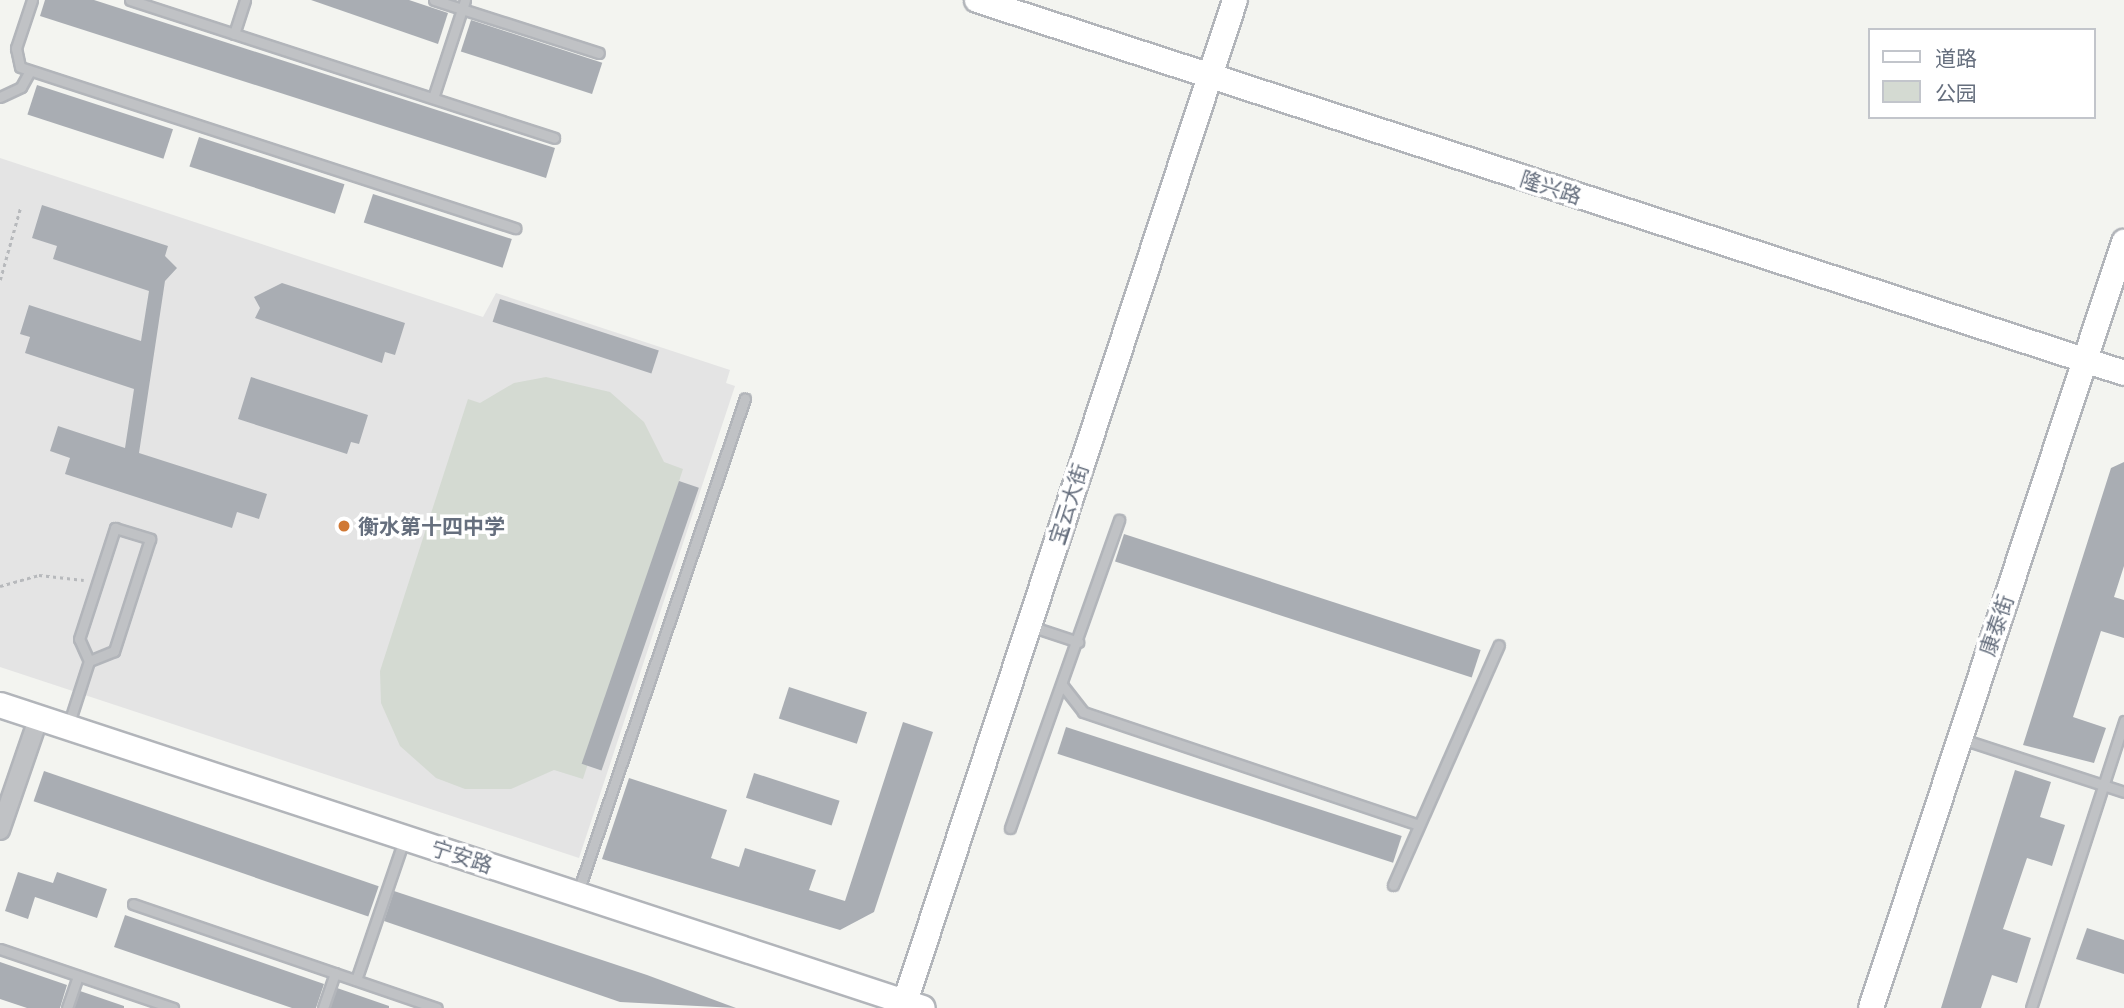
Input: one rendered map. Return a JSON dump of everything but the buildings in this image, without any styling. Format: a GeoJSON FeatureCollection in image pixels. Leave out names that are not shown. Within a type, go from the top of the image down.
{"type":"FeatureCollection","features":[{"type":"Feature","properties":{"kind":"street","name":"隆兴路"},"geometry":{"type":"LineString","coordinates":[[977,0],[2124,373]]}},
{"type":"Feature","properties":{"kind":"street","name":"宝云大街"},"geometry":{"type":"LineString","coordinates":[[911,1006],[1028,625],[1235,0]]}},
{"type":"Feature","properties":{"kind":"street","name":"康泰街"},"geometry":{"type":"LineString","coordinates":[[1871,1008],[2124,242]]}},
{"type":"Feature","properties":{"kind":"street","name":"宁安路"},"geometry":{"type":"LineString","coordinates":[[0,705],[911,1006]]}},
{"type":"Feature","properties":{"kind":"street"},"geometry":{"type":"LineString","coordinates":[[0,830],[39,717]]}},
{"type":"Feature","properties":{"kind":"lane"},"geometry":{"type":"LineString","coordinates":[[32,0],[16,48],[20,67],[515,229]]}},
{"type":"Feature","properties":{"kind":"lane"},"geometry":{"type":"LineString","coordinates":[[130,0],[554,138]]}},
{"type":"Feature","properties":{"kind":"lane"},"geometry":{"type":"LineString","coordinates":[[234,34],[245,0]]}},
{"type":"Feature","properties":{"kind":"lane"},"geometry":{"type":"LineString","coordinates":[[434,0],[464,4],[599,53]]}},
{"type":"Feature","properties":{"kind":"lane"},"geometry":{"type":"LineString","coordinates":[[433,98],[464,4]]}},
{"type":"Feature","properties":{"kind":"lane"},"geometry":{"type":"LineString","coordinates":[[0,97],[21,87],[30,71]]}},
{"type":"Feature","properties":{"kind":"lane"},"geometry":{"type":"LineString","coordinates":[[578,894],[745,398]]}},
{"type":"Feature","properties":{"kind":"lane"},"geometry":{"type":"LineString","coordinates":[[1010,828],[1063,686],[1119,520]]}},
{"type":"Feature","properties":{"kind":"lane"},"geometry":{"type":"LineString","coordinates":[[68,727],[89,661],[79,639],[115,528],[150,539],[114,651],[89,661]]}},
{"type":"Feature","properties":{"kind":"lane"},"geometry":{"type":"LineString","coordinates":[[1028,625],[1078,642]]}},
{"type":"Feature","properties":{"kind":"lane"},"geometry":{"type":"LineString","coordinates":[[1393,885],[1499,645]]}},
{"type":"Feature","properties":{"kind":"lane"},"geometry":{"type":"LineString","coordinates":[[1063,686],[1083,712],[1419,825]]}},
{"type":"Feature","properties":{"kind":"lane"},"geometry":{"type":"LineString","coordinates":[[2031,1008],[2124,721]]}},
{"type":"Feature","properties":{"kind":"lane"},"geometry":{"type":"LineString","coordinates":[[1958,738],[2124,792]]}},
{"type":"Feature","properties":{"kind":"lane"},"geometry":{"type":"LineString","coordinates":[[356,980],[405,838]]}},
{"type":"Feature","properties":{"kind":"lane"},"geometry":{"type":"LineString","coordinates":[[133,904],[437,1008]]}},
{"type":"Feature","properties":{"kind":"lane"},"geometry":{"type":"LineString","coordinates":[[0,949],[173,1008]]}},
{"type":"Feature","properties":{"kind":"lane"},"geometry":{"type":"LineString","coordinates":[[323,1008],[335,973]]}},
{"type":"Feature","properties":{"kind":"lane"},"geometry":{"type":"LineString","coordinates":[[67,1008],[78,976]]}},
{"type":"Feature","properties":{"kind":"path"},"geometry":{"type":"LineString","coordinates":[[0,280],[20,209]]}},
{"type":"Feature","properties":{"kind":"path"},"geometry":{"type":"LineString","coordinates":[[0,586],[39,575],[97,583]]}},
{"type":"Feature","properties":{"kind":"shaded area","name":"衡水第十四中学"},"geometry":{"type":"Polygon","coordinates":[[[0,158],[483,317],[496,293],[730,370],[726,383],[735,386],[579,858],[0,667],[0,158]]]}},
{"type":"Feature","properties":{"kind":"green space"},"geometry":{"type":"Polygon","coordinates":[[[546,377],[610,392],[644,422],[664,462],[683,469],[583,779],[554,770],[511,789],[465,789],[436,778],[400,746],[381,703],[380,671],[468,399],[480,403],[514,383],[546,377]]]}},
{"type":"Feature","properties":{"kind":"place","name":"衡水第十四中学"},"geometry":{"type":"Point","coordinates":[344,526]}}]}
